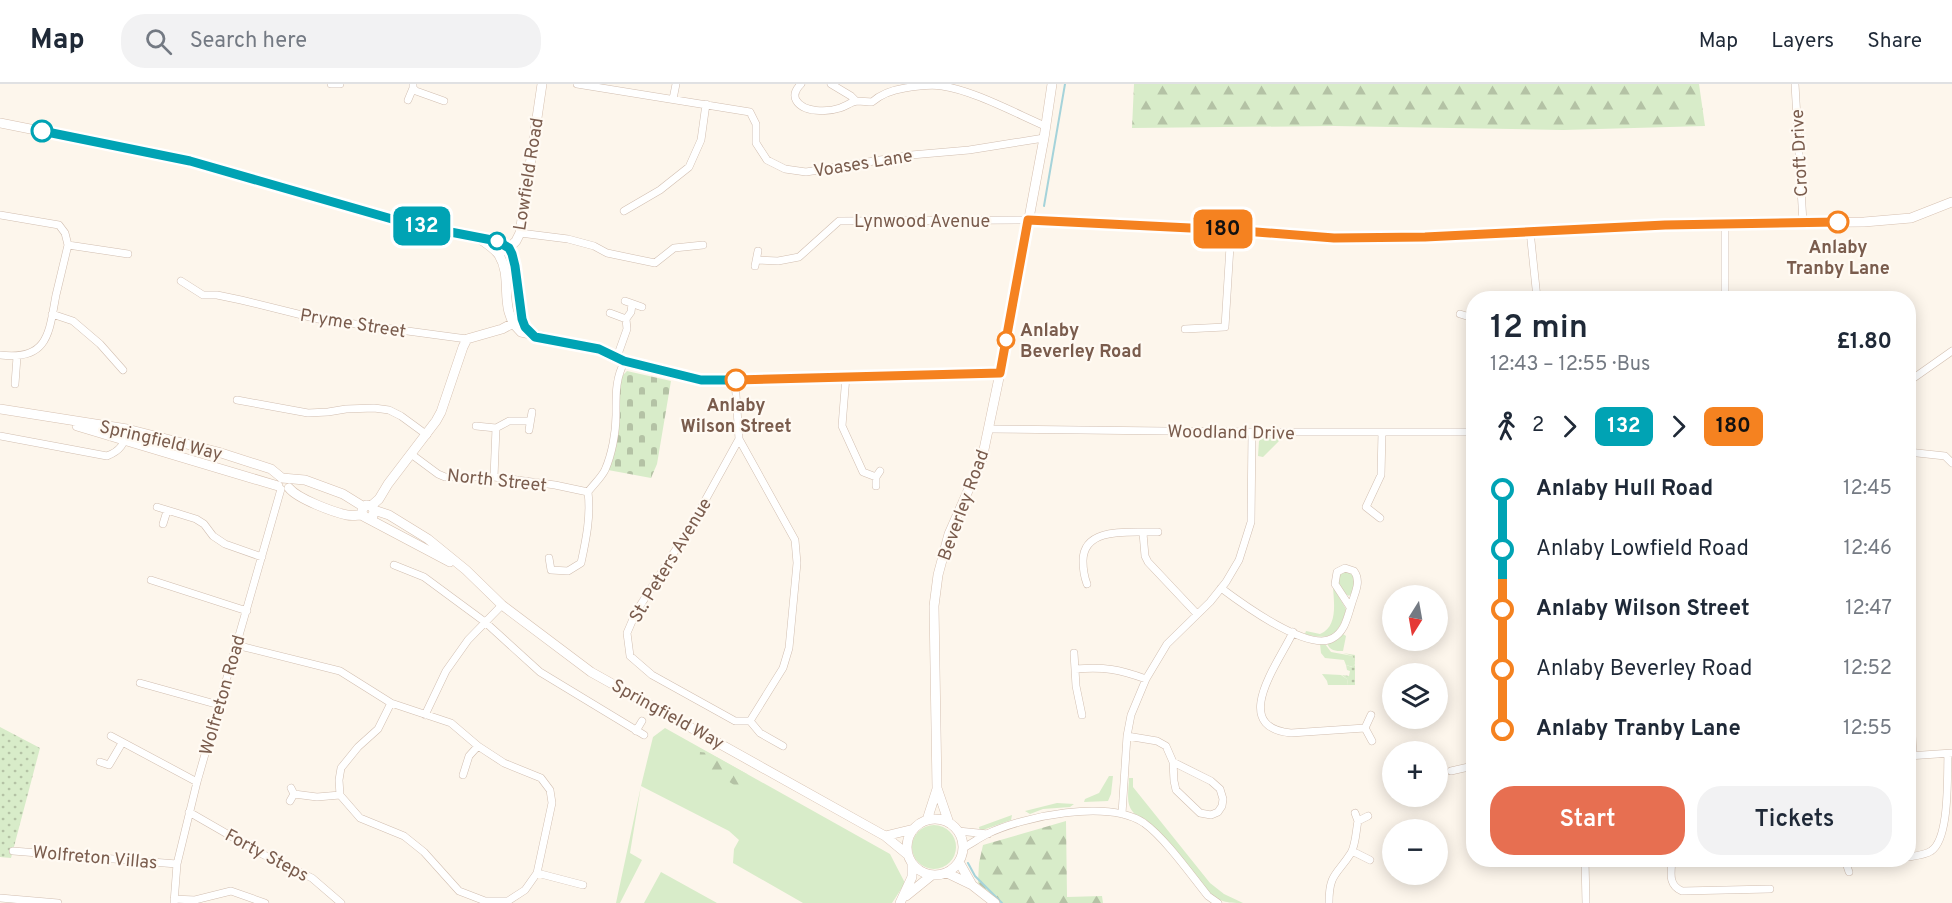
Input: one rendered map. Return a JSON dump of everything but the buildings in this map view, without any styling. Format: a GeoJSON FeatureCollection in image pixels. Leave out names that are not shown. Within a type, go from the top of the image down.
{"type":"FeatureCollection","features":[{"type":"Feature","properties":{"kind":"main road","name":"Lowfield Road"},"geometry":{"type":"LineString","coordinates":[[499,256],[520,234],[542,84]]}},
{"type":"Feature","properties":{"kind":"main road","name":"Beverley Road"},"geometry":{"type":"LineString","coordinates":[[949,823],[938,788],[934,606],[938,575],[949,534],[982,459],[989,429],[1044,138],[1052,84]]}},
{"type":"Feature","properties":{"kind":"main road"},"geometry":{"type":"LineString","coordinates":[[0,123],[190,161],[357,210],[497,241],[509,248],[515,266],[522,319],[525,327],[535,337]]}},
{"type":"Feature","properties":{"kind":"main road"},"geometry":{"type":"LineString","coordinates":[[1028,220],[1231,230],[1334,238],[1425,237],[1665,225],[1864,222],[1911,218],[1952,202]]}},
{"type":"Feature","properties":{"kind":"main road"},"geometry":{"type":"LineString","coordinates":[[478,238],[491,246],[499,256],[504,268],[507,309],[512,324],[521,332],[535,337],[599,349],[621,359],[701,380],[1000,373]]}},
{"type":"Feature","properties":{"kind":"main road"},"geometry":{"type":"LineString","coordinates":[[368,511],[427,435],[441,412],[467,339],[502,329],[522,319]]}},
{"type":"Feature","properties":{"kind":"main road","name":"Springfield Way"},"geometry":{"type":"LineString","coordinates":[[0,409],[126,429],[218,452],[271,469],[294,494],[326,508],[348,515],[368,511]]}},
{"type":"Feature","properties":{"kind":"main road","name":"Springfield Way"},"geometry":{"type":"LineString","coordinates":[[35,414],[284,484],[305,480],[343,494],[368,511],[380,526],[466,570],[502,604],[591,672],[885,836],[910,859]]}},
{"type":"Feature","properties":{"kind":"main road","name":"Beverley Road"},"geometry":{"type":"LineString","coordinates":[[927,820],[938,788]]}},
{"type":"Feature","properties":{"kind":"main road"},"geometry":{"type":"LineString","coordinates":[[885,836],[914,829],[927,820],[934,819],[949,823],[958,831],[962,839],[963,848],[959,862],[946,873],[932,875],[925,873],[910,859]]}},
{"type":"Feature","properties":{"kind":"main road"},"geometry":{"type":"LineString","coordinates":[[901,901],[912,877],[907,846],[914,829]]}},
{"type":"Feature","properties":{"kind":"main road"},"geometry":{"type":"LineString","coordinates":[[959,862],[972,885]]}},
{"type":"Feature","properties":{"kind":"main road"},"geometry":{"type":"LineString","coordinates":[[946,873],[972,885],[995,903]]}},
{"type":"Feature","properties":{"kind":"main road"},"geometry":{"type":"LineString","coordinates":[[901,901],[932,875]]}},
{"type":"Feature","properties":{"kind":"street"},"geometry":{"type":"LineString","coordinates":[[332,84],[340,84]]}},
{"type":"Feature","properties":{"kind":"street","name":"Voases Lane"},"geometry":{"type":"LineString","coordinates":[[577,84],[750,112],[756,124],[756,143],[767,160],[785,169],[806,172],[911,155],[969,150],[1044,138]]}},
{"type":"Feature","properties":{"kind":"street"},"geometry":{"type":"LineString","coordinates":[[673,99],[676,84]]}},
{"type":"Feature","properties":{"kind":"street"},"geometry":{"type":"LineString","coordinates":[[801,84],[795,89],[794,97],[806,109],[830,111],[856,101],[872,102],[878,96],[895,89],[940,85],[960,90],[1045,126]]}},
{"type":"Feature","properties":{"kind":"street"},"geometry":{"type":"LineString","coordinates":[[831,84],[856,101]]}},
{"type":"Feature","properties":{"kind":"street","name":"Croft Drive"},"geometry":{"type":"LineString","coordinates":[[1795,84],[1803,223]]}},
{"type":"Feature","properties":{"kind":"street"},"geometry":{"type":"LineString","coordinates":[[408,100],[413,86]]}},
{"type":"Feature","properties":{"kind":"street"},"geometry":{"type":"LineString","coordinates":[[413,86],[416,91],[444,100]]}},
{"type":"Feature","properties":{"kind":"street"},"geometry":{"type":"LineString","coordinates":[[624,211],[630,203],[660,190],[689,167],[701,140],[706,104]]}},
{"type":"Feature","properties":{"kind":"street"},"geometry":{"type":"LineString","coordinates":[[0,215],[59,225],[65,233],[68,245],[52,314],[50,333],[38,349],[17,357],[0,355]]}},
{"type":"Feature","properties":{"kind":"street","name":"Lynwood Avenue"},"geometry":{"type":"LineString","coordinates":[[757,259],[778,261],[799,257],[839,221],[1028,220]]}},
{"type":"Feature","properties":{"kind":"street"},"geometry":{"type":"LineString","coordinates":[[1725,224],[1725,291]]}},
{"type":"Feature","properties":{"kind":"street"},"geometry":{"type":"LineString","coordinates":[[1185,329],[1225,327],[1231,230]]}},
{"type":"Feature","properties":{"kind":"street"},"geometry":{"type":"LineString","coordinates":[[1530,231],[1536,291]]}},
{"type":"Feature","properties":{"kind":"street"},"geometry":{"type":"LineString","coordinates":[[520,234],[568,239],[594,246],[607,253],[655,264],[674,248],[703,245]]}},
{"type":"Feature","properties":{"kind":"street"},"geometry":{"type":"LineString","coordinates":[[68,245],[128,254]]}},
{"type":"Feature","properties":{"kind":"street","name":"Pryme Street"},"geometry":{"type":"LineString","coordinates":[[181,281],[203,295],[241,300],[318,319],[467,339]]}},
{"type":"Feature","properties":{"kind":"street"},"geometry":{"type":"LineString","coordinates":[[549,558],[551,570],[568,571],[581,563],[587,535],[588,492],[604,471],[608,460],[616,415],[618,372],[627,329],[626,319],[631,312],[628,302],[642,307]]}},
{"type":"Feature","properties":{"kind":"street"},"geometry":{"type":"LineString","coordinates":[[610,313],[626,319]]}},
{"type":"Feature","properties":{"kind":"street"},"geometry":{"type":"LineString","coordinates":[[52,314],[73,321],[100,344],[124,371]]}},
{"type":"Feature","properties":{"kind":"street"},"geometry":{"type":"LineString","coordinates":[[1460,314],[1466,316]]}},
{"type":"Feature","properties":{"kind":"street"},"geometry":{"type":"LineString","coordinates":[[1916,374],[1952,351]]}},
{"type":"Feature","properties":{"kind":"street"},"geometry":{"type":"LineString","coordinates":[[15,384],[17,357]]}},
{"type":"Feature","properties":{"kind":"street"},"geometry":{"type":"LineString","coordinates":[[846,376],[842,426],[863,472],[878,474],[876,486]]}},
{"type":"Feature","properties":{"kind":"street"},"geometry":{"type":"LineString","coordinates":[[735,380],[739,439],[795,540],[797,562],[789,648],[783,668],[750,722],[760,733],[783,746]]}},
{"type":"Feature","properties":{"kind":"street"},"geometry":{"type":"LineString","coordinates":[[237,400],[308,413],[346,409],[389,410],[427,435]]}},
{"type":"Feature","properties":{"kind":"street"},"geometry":{"type":"LineString","coordinates":[[529,430],[531,412]]}},
{"type":"Feature","properties":{"kind":"street"},"geometry":{"type":"LineString","coordinates":[[476,426],[496,428],[509,421],[530,421]]}},
{"type":"Feature","properties":{"kind":"street"},"geometry":{"type":"LineString","coordinates":[[494,477],[496,428]]}},
{"type":"Feature","properties":{"kind":"street"},"geometry":{"type":"LineString","coordinates":[[0,436],[106,456],[117,452],[125,440],[126,429]]}},
{"type":"Feature","properties":{"kind":"street","name":"Woodland Drive"},"geometry":{"type":"LineString","coordinates":[[989,429],[1466,432]]}},
{"type":"Feature","properties":{"kind":"street"},"geometry":{"type":"LineString","coordinates":[[1122,814],[1127,735],[1131,715],[1146,679],[1167,644],[1210,602],[1239,560],[1251,522],[1252,432]]}},
{"type":"Feature","properties":{"kind":"street"},"geometry":{"type":"LineString","coordinates":[[1380,518],[1366,507],[1381,475],[1382,432]]}},
{"type":"Feature","properties":{"kind":"street","name":"St. Peters Avenue"},"geometry":{"type":"LineString","coordinates":[[739,439],[691,526],[636,612],[627,633],[630,656],[652,675],[735,721],[750,722]]}},
{"type":"Feature","properties":{"kind":"street"},"geometry":{"type":"LineString","coordinates":[[1916,453],[1945,456],[1952,463]]}},
{"type":"Feature","properties":{"kind":"street","name":"North Street"},"geometry":{"type":"LineString","coordinates":[[411,454],[445,477],[494,477],[588,492]]}},
{"type":"Feature","properties":{"kind":"street","name":"Wolfreton Road"},"geometry":{"type":"LineString","coordinates":[[174,901],[177,864],[189,812],[284,484]]}},
{"type":"Feature","properties":{"kind":"street"},"geometry":{"type":"LineString","coordinates":[[157,507],[196,519],[225,544],[262,556]]}},
{"type":"Feature","properties":{"kind":"street"},"geometry":{"type":"LineString","coordinates":[[163,524],[167,511]]}},
{"type":"Feature","properties":{"kind":"street"},"geometry":{"type":"LineString","coordinates":[[1087,584],[1083,576],[1083,553],[1088,543],[1097,537],[1121,532],[1158,532]]}},
{"type":"Feature","properties":{"kind":"street"},"geometry":{"type":"LineString","coordinates":[[1143,533],[1145,556],[1148,562],[1197,614]]}},
{"type":"Feature","properties":{"kind":"street","name":"Springfield Way"},"geometry":{"type":"LineString","coordinates":[[394,565],[424,577],[485,622],[540,672],[644,735]]}},
{"type":"Feature","properties":{"kind":"street"},"geometry":{"type":"LineString","coordinates":[[1221,588],[1248,609],[1293,633],[1318,641],[1333,638],[1345,624],[1357,590],[1358,577],[1354,571],[1345,568],[1337,572],[1335,584],[1350,607]]}},
{"type":"Feature","properties":{"kind":"street"},"geometry":{"type":"LineString","coordinates":[[1075,579],[1083,576]]}},
{"type":"Feature","properties":{"kind":"street"},"geometry":{"type":"LineString","coordinates":[[150,580],[247,611]]}},
{"type":"Feature","properties":{"kind":"street"},"geometry":{"type":"LineString","coordinates":[[425,715],[446,671],[468,640],[502,604]]}},
{"type":"Feature","properties":{"kind":"street"},"geometry":{"type":"LineString","coordinates":[[1293,633],[1262,692],[1259,704],[1265,721],[1281,732],[1291,733],[1365,728]]}},
{"type":"Feature","properties":{"kind":"street"},"geometry":{"type":"LineString","coordinates":[[236,645],[340,671],[391,703],[451,723],[478,746],[504,763],[541,778],[550,790],[552,803],[537,873],[525,890],[509,902],[484,901],[459,891],[424,852],[404,836],[360,818],[340,795],[341,768],[358,747],[378,729],[391,703]]}},
{"type":"Feature","properties":{"kind":"street"},"geometry":{"type":"LineString","coordinates":[[1074,653],[1076,686],[1082,715]]}},
{"type":"Feature","properties":{"kind":"street"},"geometry":{"type":"LineString","coordinates":[[1075,669],[1121,670],[1146,679]]}},
{"type":"Feature","properties":{"kind":"street"},"geometry":{"type":"LineString","coordinates":[[140,683],[219,705]]}},
{"type":"Feature","properties":{"kind":"street"},"geometry":{"type":"LineString","coordinates":[[1365,728],[1371,715]]}},
{"type":"Feature","properties":{"kind":"street","name":"Springfield Way"},"geometry":{"type":"LineString","coordinates":[[636,730],[642,720]]}},
{"type":"Feature","properties":{"kind":"street"},"geometry":{"type":"LineString","coordinates":[[1365,728],[1372,741]]}},
{"type":"Feature","properties":{"kind":"street"},"geometry":{"type":"LineString","coordinates":[[1127,735],[1157,741],[1166,746],[1173,762],[1176,790],[1200,813],[1210,815],[1218,812],[1223,799],[1220,789],[1211,781],[1173,762]]}},
{"type":"Feature","properties":{"kind":"street"},"geometry":{"type":"LineString","coordinates":[[111,736],[197,782]]}},
{"type":"Feature","properties":{"kind":"street"},"geometry":{"type":"LineString","coordinates":[[100,762],[109,765],[122,743]]}},
{"type":"Feature","properties":{"kind":"street"},"geometry":{"type":"LineString","coordinates":[[463,775],[469,756],[478,746]]}},
{"type":"Feature","properties":{"kind":"street"},"geometry":{"type":"LineString","coordinates":[[1916,755],[1950,754],[1943,828],[1939,842],[1931,851],[1916,856]]}},
{"type":"Feature","properties":{"kind":"street"},"geometry":{"type":"LineString","coordinates":[[1450,771],[1466,768]]}},
{"type":"Feature","properties":{"kind":"street"},"geometry":{"type":"LineString","coordinates":[[292,795],[317,797],[340,795]]}},
{"type":"Feature","properties":{"kind":"street","name":"Forty Steps"},"geometry":{"type":"LineString","coordinates":[[189,812],[262,854],[312,878],[341,903]]}},
{"type":"Feature","properties":{"kind":"street"},"geometry":{"type":"LineString","coordinates":[[963,848],[988,834],[1039,816],[1100,812],[1122,814],[1138,820],[1149,828],[1208,896],[1218,903]]}},
{"type":"Feature","properties":{"kind":"street"},"geometry":{"type":"LineString","coordinates":[[1329,903],[1329,888],[1335,872],[1353,851],[1356,817],[1368,816]]}},
{"type":"Feature","properties":{"kind":"street"},"geometry":{"type":"LineString","coordinates":[[958,831],[988,834]]}},
{"type":"Feature","properties":{"kind":"street","name":"Wolfreton Villas"},"geometry":{"type":"LineString","coordinates":[[13,851],[177,864]]}},
{"type":"Feature","properties":{"kind":"street"},"geometry":{"type":"LineString","coordinates":[[1353,851],[1370,860]]}},
{"type":"Feature","properties":{"kind":"street"},"geometry":{"type":"LineString","coordinates":[[1585,867],[1586,903]]}},
{"type":"Feature","properties":{"kind":"street"},"geometry":{"type":"LineString","coordinates":[[1672,867],[1671,882],[1682,891],[1770,889]]}},
{"type":"Feature","properties":{"kind":"street"},"geometry":{"type":"LineString","coordinates":[[1848,867],[1849,872]]}},
{"type":"Feature","properties":{"kind":"street"},"geometry":{"type":"LineString","coordinates":[[537,873],[584,886]]}},
{"type":"Feature","properties":{"kind":"street"},"geometry":{"type":"LineString","coordinates":[[174,901],[195,900],[231,891],[265,903]]}},
{"type":"Feature","properties":{"kind":"street"},"geometry":{"type":"LineString","coordinates":[[0,898],[58,903]]}},
{"type":"Feature","properties":{"kind":"green space"},"geometry":{"type":"Polygon","coordinates":[[[1134,84],[1699,84],[1705,126],[1563,130],[1334,126],[1132,128],[1134,84]]]}},
{"type":"Feature","properties":{"kind":"green space"},"geometry":{"type":"Polygon","coordinates":[[[627,371],[671,381],[657,464],[651,478],[608,470],[616,443],[621,377],[627,371]]]}},
{"type":"Feature","properties":{"kind":"green space"},"geometry":{"type":"Polygon","coordinates":[[[1263,437],[1278,438],[1279,441],[1263,457],[1258,456],[1259,441],[1263,437]]]}},
{"type":"Feature","properties":{"kind":"green space"},"geometry":{"type":"Polygon","coordinates":[[[1346,570],[1350,572],[1355,582],[1349,596],[1338,583],[1339,576],[1346,570]]]}},
{"type":"Feature","properties":{"kind":"green space"},"geometry":{"type":"Polygon","coordinates":[[[1333,587],[1346,609],[1340,625],[1333,634],[1328,636],[1305,634],[1306,631],[1320,634],[1330,626],[1334,614],[1333,587]]]}},
{"type":"Feature","properties":{"kind":"green space"},"geometry":{"type":"Polygon","coordinates":[[[1343,634],[1346,636],[1343,651],[1331,649],[1327,643],[1334,642],[1343,634]]]}},
{"type":"Feature","properties":{"kind":"green space"},"geometry":{"type":"Polygon","coordinates":[[[1320,644],[1325,644],[1331,652],[1353,656],[1355,664],[1353,667],[1346,665],[1344,660],[1325,658],[1321,653],[1320,644]]]}},
{"type":"Feature","properties":{"kind":"green space"},"geometry":{"type":"Polygon","coordinates":[[[1346,665],[1352,667],[1355,665],[1355,685],[1348,685],[1347,679],[1342,675],[1349,676],[1350,671],[1347,670],[1346,665]]]}},
{"type":"Feature","properties":{"kind":"green space"},"geometry":{"type":"Polygon","coordinates":[[[1322,674],[1341,675],[1347,679],[1348,685],[1328,685],[1322,674]]]}},
{"type":"Feature","properties":{"kind":"green space"},"geometry":{"type":"Polygon","coordinates":[[[0,727],[40,748],[11,858],[0,857],[0,727]]]}},
{"type":"Feature","properties":{"kind":"green space"},"geometry":{"type":"Polygon","coordinates":[[[665,728],[890,854],[905,883],[892,903],[803,903],[733,863],[734,849],[739,840],[729,831],[641,786],[653,737],[665,728]]]}},
{"type":"Feature","properties":{"kind":"green space"},"geometry":{"type":"Polygon","coordinates":[[[700,752],[709,753],[747,774],[750,785],[737,787],[728,781],[733,777],[730,772],[721,776],[699,764],[700,752]]]}},
{"type":"Feature","properties":{"kind":"green space"},"geometry":{"type":"Polygon","coordinates":[[[1109,776],[1113,776],[1108,801],[1084,802],[1085,799],[1099,793],[1109,776]]]}},
{"type":"Feature","properties":{"kind":"green space"},"geometry":{"type":"Polygon","coordinates":[[[1129,778],[1133,778],[1133,787],[1210,883],[1224,894],[1243,903],[1224,901],[1207,891],[1146,822],[1134,813],[1128,799],[1129,778]]]}},
{"type":"Feature","properties":{"kind":"green space"},"geometry":{"type":"Polygon","coordinates":[[[641,786],[630,853],[642,860],[620,903],[616,903],[641,786]]]}},
{"type":"Feature","properties":{"kind":"green space"},"geometry":{"type":"Polygon","coordinates":[[[1057,803],[1074,804],[1070,807],[1043,809],[1030,814],[1025,811],[1057,803]]]}},
{"type":"Feature","properties":{"kind":"green space"},"geometry":{"type":"Polygon","coordinates":[[[1012,815],[1011,820],[980,831],[979,827],[1012,815]]]}},
{"type":"Feature","properties":{"kind":"green space"},"geometry":{"type":"Polygon","coordinates":[[[1066,821],[1067,897],[1102,896],[1103,903],[1002,903],[978,883],[983,845],[1066,821]]]}},
{"type":"Feature","properties":{"kind":"green space"},"geometry":{"type":"Polygon","coordinates":[[[934,825],[950,831],[956,847],[950,863],[934,869],[918,863],[912,847],[918,831],[934,825]]]}},
{"type":"Feature","properties":{"kind":"green space"},"geometry":{"type":"Polygon","coordinates":[[[661,872],[717,903],[644,903],[661,872]]]}},
{"type":"Feature","properties":{"kind":"waterway"},"geometry":{"type":"LineString","coordinates":[[1044,206],[1065,84]]}},
{"type":"Feature","properties":{"kind":"waterway"},"geometry":{"type":"LineString","coordinates":[[968,863],[975,876],[1002,903]]}},
{"type":"Feature","properties":{"kind":"bus line","name":"132"},"geometry":{"type":"LineString","coordinates":[[42,131],[190,161],[357,210],[497,241],[509,248],[512,254],[520,312],[525,327],[535,337],[599,349],[624,361],[701,380],[736,380]]}},
{"type":"Feature","properties":{"kind":"bus line","name":"180"},"geometry":{"type":"LineString","coordinates":[[736,380],[1000,373],[1028,220],[1231,230],[1334,238],[1425,237],[1665,225],[1838,222]]}},
{"type":"Feature","properties":{"kind":"place","name":"Anlaby Tranby Lane"},"geometry":{"type":"Point","coordinates":[1838,222]}},
{"type":"Feature","properties":{"kind":"place","name":"Anlaby Beverley Road"},"geometry":{"type":"Point","coordinates":[1006,340]}},
{"type":"Feature","properties":{"kind":"place","name":"Anlaby Wilson Street"},"geometry":{"type":"Point","coordinates":[736,380]}}]}
